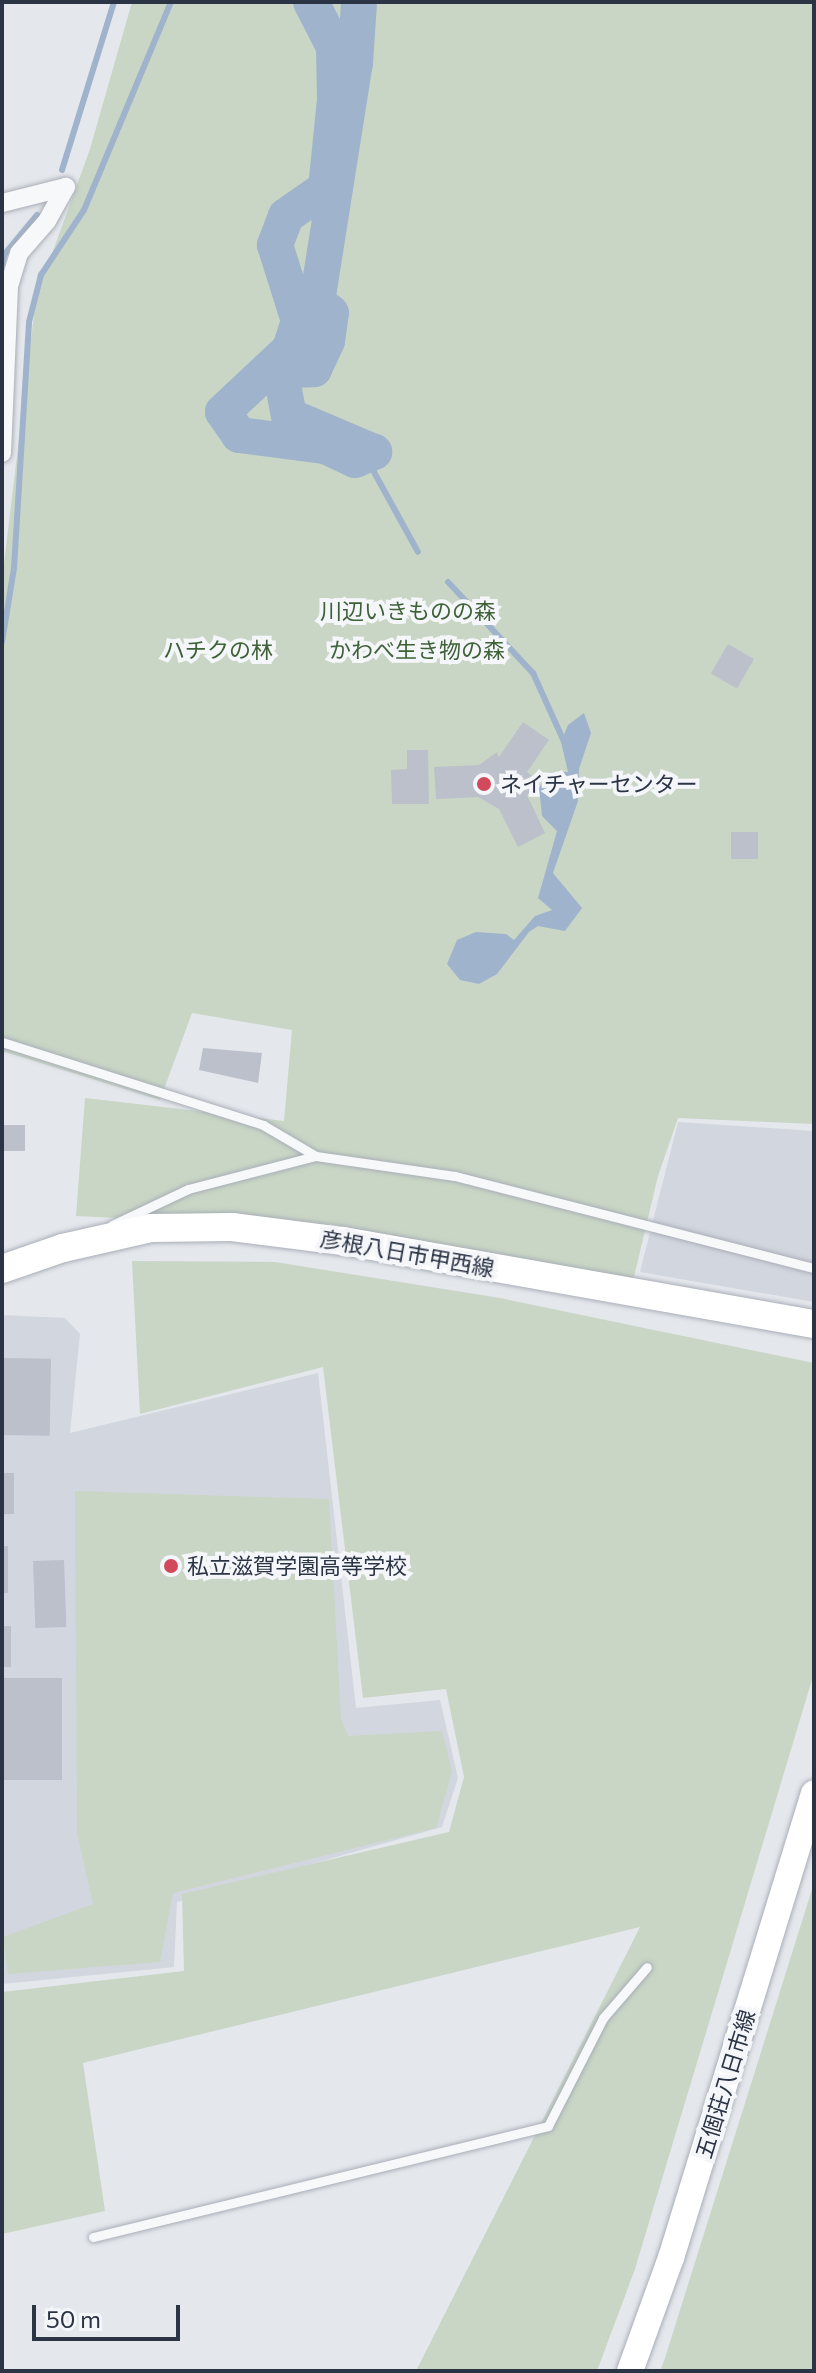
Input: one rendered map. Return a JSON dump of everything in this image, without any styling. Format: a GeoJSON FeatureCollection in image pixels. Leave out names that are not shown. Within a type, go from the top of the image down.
{"type":"FeatureCollection","features":[{"type":"Feature","properties":{"kind":"main road","name":"彦根八日市甲西線"},"geometry":{"type":"LineString","coordinates":[[2,1269],[63,1248],[151,1228],[232,1227],[343,1241],[814,1324]]}},
{"type":"Feature","properties":{"kind":"main road","name":"五個荘八日市線"},"geometry":{"type":"LineString","coordinates":[[630,2371],[671,2258],[814,1794]]}},
{"type":"Feature","properties":{"kind":"street"},"geometry":{"type":"LineString","coordinates":[[2,203],[66,187],[47,221],[19,253],[9,286],[2,453]]}},
{"type":"Feature","properties":{"kind":"lane"},"geometry":{"type":"LineString","coordinates":[[2,1042],[263,1125],[316,1156],[455,1176],[814,1268]]}},
{"type":"Feature","properties":{"kind":"lane"},"geometry":{"type":"LineString","coordinates":[[63,1248],[188,1189],[316,1156]]}},
{"type":"Feature","properties":{"kind":"lane"},"geometry":{"type":"LineString","coordinates":[[93,2237],[548,2126],[603,2018],[647,1967]]}},
{"type":"Feature","properties":{"kind":"shaded area"},"geometry":{"type":"Polygon","coordinates":[[[678,1122],[814,1131],[814,1302],[640,1272],[678,1122]]]}},
{"type":"Feature","properties":{"kind":"shaded area","name":"私立滋賀学園高等学校"},"geometry":{"type":"Polygon","coordinates":[[[2,1315],[65,1318],[80,1334],[70,1433],[318,1373],[356,1708],[440,1700],[458,1778],[442,1827],[177,1902],[174,1967],[2,1984],[2,1315]]]}},
{"type":"Feature","properties":{"kind":"green space","name":"川辺いきものの森"},"geometry":{"type":"Polygon","coordinates":[[[132,2],[814,2],[814,1124],[678,1118],[658,1176],[633,1281],[485,1252],[269,1225],[76,1216],[85,1098],[284,1121],[292,1030],[192,1013],[160,1100],[2,1051],[2,580],[36,298],[90,149],[132,2]]]}},
{"type":"Feature","properties":{"kind":"green space"},"geometry":{"type":"Polygon","coordinates":[[[132,1261],[275,1262],[500,1298],[814,1363],[814,1673],[635,2269],[597,2371],[416,2371],[640,1927],[83,2063],[105,2211],[2,2234],[2,1992],[184,1971],[182,1894],[449,1832],[464,1777],[446,1689],[363,1698],[323,1367],[140,1414],[132,1261]]]}},
{"type":"Feature","properties":{"kind":"green space","name":"私立滋賀学園高等学校"},"geometry":{"type":"Polygon","coordinates":[[[75,1491],[329,1499],[341,1718],[348,1736],[442,1731],[452,1772],[436,1828],[173,1893],[160,1962],[8,1974],[3,1937],[93,1904],[77,1833],[75,1491]]]}},
{"type":"Feature","properties":{"kind":"green space"},"geometry":{"type":"Polygon","coordinates":[[[814,1883],[814,2371],[660,2371],[665,2358],[814,1883]]]}},
{"type":"Feature","properties":{"kind":"water"},"geometry":{"type":"Polygon","coordinates":[[[584,713],[591,733],[579,769],[578,801],[553,873],[582,908],[565,931],[538,926],[529,932],[497,974],[479,984],[460,980],[447,964],[457,940],[476,932],[506,934],[514,940],[535,916],[552,910],[538,898],[557,831],[542,816],[539,788],[550,772],[568,772],[561,742],[568,725],[584,713]]]}},
{"type":"Feature","properties":{"kind":"building"},"geometry":{"type":"Polygon","coordinates":[[[728,644],[754,659],[737,688],[711,673],[728,644]]]}},
{"type":"Feature","properties":{"kind":"building","name":"ネイチャーセンター"},"geometry":{"type":"Polygon","coordinates":[[[523,722],[549,740],[527,772],[532,776],[532,792],[527,795],[545,833],[518,847],[499,809],[478,797],[436,799],[434,767],[479,765],[497,752],[499,757],[523,722]]]}},
{"type":"Feature","properties":{"kind":"building"},"geometry":{"type":"Polygon","coordinates":[[[407,750],[428,750],[429,804],[392,804],[391,770],[407,769],[407,750]]]}},
{"type":"Feature","properties":{"kind":"building"},"geometry":{"type":"Polygon","coordinates":[[[731,832],[758,832],[758,859],[731,859],[731,832]]]}},
{"type":"Feature","properties":{"kind":"building"},"geometry":{"type":"Polygon","coordinates":[[[203,1048],[262,1053],[258,1083],[199,1070],[203,1048]]]}},
{"type":"Feature","properties":{"kind":"building"},"geometry":{"type":"Polygon","coordinates":[[[2,1125],[25,1125],[25,1151],[2,1151],[2,1125]]]}},
{"type":"Feature","properties":{"kind":"building"},"geometry":{"type":"Polygon","coordinates":[[[2,1358],[51,1359],[50,1436],[2,1435],[2,1358]]]}},
{"type":"Feature","properties":{"kind":"building"},"geometry":{"type":"Polygon","coordinates":[[[2,1473],[14,1473],[14,1514],[2,1514],[2,1473]]]}},
{"type":"Feature","properties":{"kind":"building"},"geometry":{"type":"Polygon","coordinates":[[[2,1546],[8,1546],[8,1593],[2,1593],[2,1546]]]}},
{"type":"Feature","properties":{"kind":"building"},"geometry":{"type":"Polygon","coordinates":[[[64,1560],[66,1627],[35,1628],[33,1561],[64,1560]]]}},
{"type":"Feature","properties":{"kind":"building"},"geometry":{"type":"Polygon","coordinates":[[[2,1626],[11,1626],[11,1667],[2,1667],[2,1626]]]}},
{"type":"Feature","properties":{"kind":"building"},"geometry":{"type":"Polygon","coordinates":[[[2,1678],[62,1678],[62,1780],[2,1780],[2,1678]]]}},
{"type":"Feature","properties":{"kind":"waterway"},"geometry":{"type":"LineString","coordinates":[[62,170],[114,2]]}},
{"type":"Feature","properties":{"kind":"waterway"},"geometry":{"type":"LineString","coordinates":[[2,642],[14,568],[29,322],[41,275],[84,210],[171,2]]}},
{"type":"Feature","properties":{"kind":"waterway"},"geometry":{"type":"LineString","coordinates":[[311,2],[334,47],[335,100],[326,188],[286,216],[275,245],[299,321],[290,349],[223,412],[239,435],[325,446],[355,460],[374,452],[289,416],[283,384],[290,370],[314,369],[327,341],[331,313],[317,302],[355,63],[359,2]]}},
{"type":"Feature","properties":{"kind":"waterway"},"geometry":{"type":"LineString","coordinates":[[2,265],[4,255],[37,215]]}},
{"type":"Feature","properties":{"kind":"waterway"},"geometry":{"type":"LineString","coordinates":[[374,472],[418,552]]}},
{"type":"Feature","properties":{"kind":"waterway"},"geometry":{"type":"LineString","coordinates":[[448,582],[533,673],[565,744]]}},
{"type":"Feature","properties":{"kind":"place","name":"ネイチャーセンター"},"geometry":{"type":"Point","coordinates":[484,784]}},
{"type":"Feature","properties":{"kind":"place","name":"私立滋賀学園高等学校"},"geometry":{"type":"Point","coordinates":[171,1566]}},
{"type":"Feature","properties":{"kind":"park label","name":"ハチクの林"},"geometry":{"type":"Point","coordinates":[218,650]}},
{"type":"Feature","properties":{"kind":"park label","name":"かわべ生き物の森"},"geometry":{"type":"Point","coordinates":[417,650]}}]}
